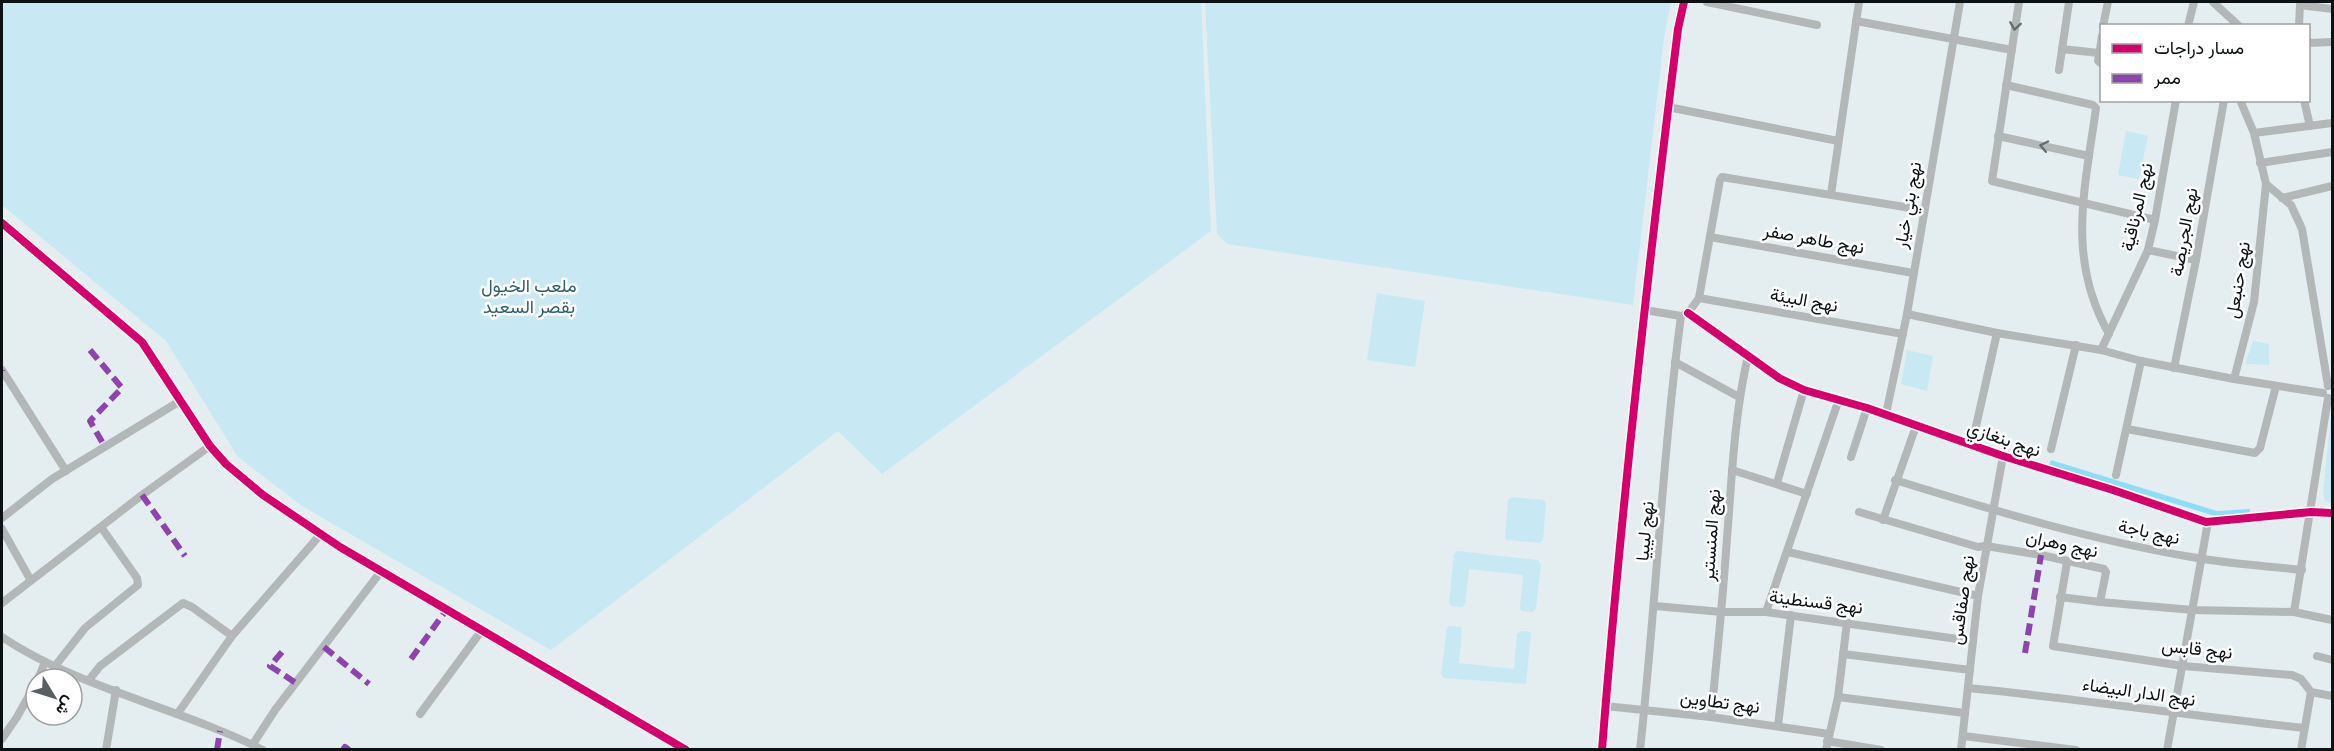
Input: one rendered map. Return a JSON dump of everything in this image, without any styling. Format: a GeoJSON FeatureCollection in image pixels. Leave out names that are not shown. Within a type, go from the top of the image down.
{"type":"FeatureCollection","features":[{"type":"Feature","properties":{"kind":"street"},"geometry":{"type":"LineString","coordinates":[[1602,750],[1618,563],[1645,310],[1668,107],[1684,2]]}},
{"type":"Feature","properties":{"kind":"street"},"geometry":{"type":"LineString","coordinates":[[1707,2],[1817,25]]}},
{"type":"Feature","properties":{"kind":"street"},"geometry":{"type":"LineString","coordinates":[[1831,194],[1859,2]]}},
{"type":"Feature","properties":{"kind":"street","name":"نهج بني خيار"},"geometry":{"type":"LineString","coordinates":[[1886,414],[1907,314],[1960,2]]}},
{"type":"Feature","properties":{"kind":"street"},"geometry":{"type":"LineString","coordinates":[[2019,2],[1992,179],[1994,182],[2156,220]]}},
{"type":"Feature","properties":{"kind":"street"},"geometry":{"type":"LineString","coordinates":[[2069,2],[2059,70],[2062,49],[2069,2]]}},
{"type":"Feature","properties":{"kind":"street"},"geometry":{"type":"LineString","coordinates":[[2103,24],[2108,2]]}},
{"type":"Feature","properties":{"kind":"street"},"geometry":{"type":"LineString","coordinates":[[2188,24],[2194,2]]}},
{"type":"Feature","properties":{"kind":"street"},"geometry":{"type":"LineString","coordinates":[[2213,2],[2235,24]]}},
{"type":"Feature","properties":{"kind":"street"},"geometry":{"type":"LineString","coordinates":[[2299,24],[2300,4],[2332,9]]}},
{"type":"Feature","properties":{"kind":"street"},"geometry":{"type":"LineString","coordinates":[[1856,21],[2012,50]]}},
{"type":"Feature","properties":{"kind":"street"},"geometry":{"type":"LineString","coordinates":[[2310,44],[2332,42]]}},
{"type":"Feature","properties":{"kind":"street"},"geometry":{"type":"LineString","coordinates":[[2100,47],[2098,61],[2100,62]]}},
{"type":"Feature","properties":{"kind":"street"},"geometry":{"type":"LineString","coordinates":[[2062,49],[2099,53]]}},
{"type":"Feature","properties":{"kind":"street"},"geometry":{"type":"LineString","coordinates":[[2006,85],[2095,106],[2082,203],[2084,269],[2091,296],[2109,334]]}},
{"type":"Feature","properties":{"kind":"street","name":"نهج المرناقية"},"geometry":{"type":"LineString","coordinates":[[2101,350],[2148,250],[2156,220],[2176,102]]}},
{"type":"Feature","properties":{"kind":"street","name":"نهج الجريصة"},"geometry":{"type":"LineString","coordinates":[[2174,368],[2196,260],[2224,102]]}},
{"type":"Feature","properties":{"kind":"street"},"geometry":{"type":"LineString","coordinates":[[2241,102],[2254,133],[2266,184],[2290,205],[2302,230],[2329,392],[2294,612]]}},
{"type":"Feature","properties":{"kind":"street"},"geometry":{"type":"LineString","coordinates":[[2304,102],[2310,126]]}},
{"type":"Feature","properties":{"kind":"street"},"geometry":{"type":"LineString","coordinates":[[1668,107],[1838,141]]}},
{"type":"Feature","properties":{"kind":"street"},"geometry":{"type":"LineString","coordinates":[[2254,133],[2332,123]]}},
{"type":"Feature","properties":{"kind":"street"},"geometry":{"type":"LineString","coordinates":[[1998,136],[2089,156]]}},
{"type":"Feature","properties":{"kind":"street"},"geometry":{"type":"LineString","coordinates":[[2260,163],[2332,152]]}},
{"type":"Feature","properties":{"kind":"street"},"geometry":{"type":"LineString","coordinates":[[1685,314],[1699,298],[1722,177],[1923,210]]}},
{"type":"Feature","properties":{"kind":"street","name":"نهج حنبعل"},"geometry":{"type":"LineString","coordinates":[[2234,379],[2254,302],[2266,184]]}},
{"type":"Feature","properties":{"kind":"street"},"geometry":{"type":"LineString","coordinates":[[2282,198],[2332,186]]}},
{"type":"Feature","properties":{"kind":"street"},"geometry":{"type":"LineString","coordinates":[[2,226],[142,342],[210,446],[236,473],[320,535],[562,675],[686,750]]}},
{"type":"Feature","properties":{"kind":"street","name":"نهج طاهر صفر"},"geometry":{"type":"LineString","coordinates":[[1710,237],[1913,273]]}},
{"type":"Feature","properties":{"kind":"street"},"geometry":{"type":"LineString","coordinates":[[2148,250],[2196,260]]}},
{"type":"Feature","properties":{"kind":"street","name":"نهج البيئة"},"geometry":{"type":"LineString","coordinates":[[1699,298],[1903,334]]}},
{"type":"Feature","properties":{"kind":"street","name":"نهج بنغازي"},"geometry":{"type":"LineString","coordinates":[[1645,310],[1685,314],[1779,378],[1804,390],[1886,414],[2003,456],[2208,522],[2311,512],[2332,513]]}},
{"type":"Feature","properties":{"kind":"street","name":"نهج ليبيا"},"geometry":{"type":"LineString","coordinates":[[1640,750],[1655,606],[1675,362],[1685,314]]}},
{"type":"Feature","properties":{"kind":"street"},"geometry":{"type":"LineString","coordinates":[[1907,314],[1997,333],[2101,350],[2174,368],[2276,386],[2329,392]]}},
{"type":"Feature","properties":{"kind":"street"},"geometry":{"type":"LineString","coordinates":[[1972,444],[1997,333]]}},
{"type":"Feature","properties":{"kind":"street"},"geometry":{"type":"LineString","coordinates":[[2051,449],[2076,345]]}},
{"type":"Feature","properties":{"kind":"street","name":"نهج المنستير"},"geometry":{"type":"LineString","coordinates":[[1711,717],[1722,612],[1739,397],[1748,356]]}},
{"type":"Feature","properties":{"kind":"street"},"geometry":{"type":"LineString","coordinates":[[2116,475],[2141,361]]}},
{"type":"Feature","properties":{"kind":"street"},"geometry":{"type":"LineString","coordinates":[[1675,362],[1739,397]]}},
{"type":"Feature","properties":{"kind":"street"},"geometry":{"type":"LineString","coordinates":[[2,370],[66,471]]}},
{"type":"Feature","properties":{"kind":"street"},"geometry":{"type":"LineString","coordinates":[[2127,429],[2255,453],[2260,448],[2276,386]]}},
{"type":"Feature","properties":{"kind":"street"},"geometry":{"type":"LineString","coordinates":[[1778,483],[1804,390]]}},
{"type":"Feature","properties":{"kind":"street"},"geometry":{"type":"LineString","coordinates":[[1766,612],[1839,399]]}},
{"type":"Feature","properties":{"kind":"street"},"geometry":{"type":"LineString","coordinates":[[2,518],[66,471],[180,401]]}},
{"type":"Feature","properties":{"kind":"street"},"geometry":{"type":"LineString","coordinates":[[1851,457],[1867,408]]}},
{"type":"Feature","properties":{"kind":"street"},"geometry":{"type":"LineString","coordinates":[[1883,519],[1916,426]]}},
{"type":"Feature","properties":{"kind":"street"},"geometry":{"type":"LineString","coordinates":[[2,603],[30,579],[210,446]]}},
{"type":"Feature","properties":{"kind":"street","name":"نهج صفاقس"},"geometry":{"type":"LineString","coordinates":[[1961,750],[1978,596],[2003,456]]}},
{"type":"Feature","properties":{"kind":"street"},"geometry":{"type":"LineString","coordinates":[[1732,470],[1807,494]]}},
{"type":"Feature","properties":{"kind":"street","name":"نهج باجة"},"geometry":{"type":"LineString","coordinates":[[1895,480],[1992,510],[2099,538],[2201,559],[2302,570]]}},
{"type":"Feature","properties":{"kind":"street","name":"نهج وهران"},"geometry":{"type":"LineString","coordinates":[[1859,512],[1978,547],[1986,546],[2106,570],[2100,602]]}},
{"type":"Feature","properties":{"kind":"street"},"geometry":{"type":"LineString","coordinates":[[2167,750],[2208,522]]}},
{"type":"Feature","properties":{"kind":"street"},"geometry":{"type":"LineString","coordinates":[[55,666],[85,628],[138,585],[137,578],[101,527]]}},
{"type":"Feature","properties":{"kind":"street"},"geometry":{"type":"LineString","coordinates":[[2,529],[30,579]]}},
{"type":"Feature","properties":{"kind":"street"},"geometry":{"type":"LineString","coordinates":[[178,713],[232,636],[320,535]]}},
{"type":"Feature","properties":{"kind":"street"},"geometry":{"type":"LineString","coordinates":[[1788,552],[1978,596]]}},
{"type":"Feature","properties":{"kind":"street"},"geometry":{"type":"LineString","coordinates":[[2067,562],[2060,597],[2193,610],[2294,612],[2332,620]]}},
{"type":"Feature","properties":{"kind":"street"},"geometry":{"type":"LineString","coordinates":[[253,744],[275,710],[382,570]]}},
{"type":"Feature","properties":{"kind":"street","name":"نهج قابس"},"geometry":{"type":"LineString","coordinates":[[2060,597],[2052,646],[2183,666],[2292,675],[2301,679],[2311,692],[2332,696]]}},
{"type":"Feature","properties":{"kind":"street"},"geometry":{"type":"LineString","coordinates":[[89,680],[100,666],[183,603],[188,604],[232,636]]}},
{"type":"Feature","properties":{"kind":"street","name":"نهج قسنطينة"},"geometry":{"type":"LineString","coordinates":[[1655,606],[1722,612],[1766,612],[1972,641]]}},
{"type":"Feature","properties":{"kind":"street"},"geometry":{"type":"LineString","coordinates":[[1778,726],[1791,615]]}},
{"type":"Feature","properties":{"kind":"street"},"geometry":{"type":"LineString","coordinates":[[1827,742],[1838,697],[1847,622]]}},
{"type":"Feature","properties":{"kind":"street"},"geometry":{"type":"LineString","coordinates":[[420,714],[482,630]]}},
{"type":"Feature","properties":{"kind":"street"},"geometry":{"type":"LineString","coordinates":[[2,636],[45,662],[178,713],[263,750]]}},
{"type":"Feature","properties":{"kind":"street"},"geometry":{"type":"LineString","coordinates":[[1843,654],[1970,670]]}},
{"type":"Feature","properties":{"kind":"street"},"geometry":{"type":"LineString","coordinates":[[2317,657],[2332,660]]}},
{"type":"Feature","properties":{"kind":"street"},"geometry":{"type":"LineString","coordinates":[[43,667],[45,662]]}},
{"type":"Feature","properties":{"kind":"street","name":"نهج الدار البيضاء"},"geometry":{"type":"LineString","coordinates":[[1968,688],[2304,728]]}},
{"type":"Feature","properties":{"kind":"street"},"geometry":{"type":"LineString","coordinates":[[106,750],[116,690]]}},
{"type":"Feature","properties":{"kind":"street"},"geometry":{"type":"LineString","coordinates":[[2301,750],[2311,692]]}},
{"type":"Feature","properties":{"kind":"street"},"geometry":{"type":"LineString","coordinates":[[1838,697],[1965,713]]}},
{"type":"Feature","properties":{"kind":"street"},"geometry":{"type":"LineString","coordinates":[[2,739],[24,706]]}},
{"type":"Feature","properties":{"kind":"street","name":"نهج تطاوين"},"geometry":{"type":"LineString","coordinates":[[1605,706],[1778,726],[1827,742],[1881,750]]}},
{"type":"Feature","properties":{"kind":"street"},"geometry":{"type":"LineString","coordinates":[[1963,736],[2076,750]]}},
{"type":"Feature","properties":{"kind":"green space","name":"ملعب الخيول بقصر السعيد"},"geometry":{"type":"Polygon","coordinates":[[[2,2],[1201,2],[1211,231],[882,474],[838,431],[551,650],[302,506],[238,457],[166,341],[2,205],[2,2]]]}},
{"type":"Feature","properties":{"kind":"green space"},"geometry":{"type":"Polygon","coordinates":[[[1205,2],[1671,2],[1664,38],[1633,305],[1227,244],[1217,234],[1205,2]]]}},
{"type":"Feature","properties":{"kind":"green space"},"geometry":{"type":"Polygon","coordinates":[[[2126,131],[2148,136],[2139,179],[2118,175],[2126,131]]]}},
{"type":"Feature","properties":{"kind":"green space"},"geometry":{"type":"Polygon","coordinates":[[[1377,293],[1425,301],[1415,367],[1367,360],[1377,293]]]}},
{"type":"Feature","properties":{"kind":"green space"},"geometry":{"type":"Polygon","coordinates":[[[2253,341],[2269,344],[2269,365],[2245,364],[2253,341]]]}},
{"type":"Feature","properties":{"kind":"green space"},"geometry":{"type":"Polygon","coordinates":[[[1907,350],[1933,356],[1927,391],[1901,384],[1907,350]]]}},
{"type":"Feature","properties":{"kind":"green space"},"geometry":{"type":"Polygon","coordinates":[[[2332,414],[2332,504],[2325,501],[2323,492],[2332,414]]]}},
{"type":"Feature","properties":{"kind":"green space"},"geometry":{"type":"Polygon","coordinates":[[[1512,497],[1544,500],[1546,504],[1543,540],[1540,543],[1506,540],[1508,500],[1512,497]]]}},
{"type":"Feature","properties":{"kind":"green space"},"geometry":{"type":"Polygon","coordinates":[[[1457,551],[1538,560],[1541,565],[1536,608],[1533,612],[1522,611],[1520,608],[1523,575],[1469,569],[1465,604],[1462,607],[1451,606],[1449,603],[1454,554],[1457,551]]]}},
{"type":"Feature","properties":{"kind":"green space"},"geometry":{"type":"Polygon","coordinates":[[[1449,626],[1461,627],[1462,630],[1459,663],[1514,669],[1517,634],[1521,631],[1531,632],[1526,684],[1444,678],[1441,675],[1449,626]]]}},
{"type":"Feature","properties":{"kind":"water"},"geometry":{"type":"Polygon","coordinates":[[[2051,460],[2217,511],[2250,509],[2250,515],[2218,517],[2049,465],[2051,460]]]}},
{"type":"Feature","properties":{"kind":"marked path"},"geometry":{"type":"LineString","coordinates":[[90,350],[122,388],[90,421],[105,447]]}},
{"type":"Feature","properties":{"kind":"marked path"},"geometry":{"type":"LineString","coordinates":[[142,495],[185,556]]}},
{"type":"Feature","properties":{"kind":"marked path"},"geometry":{"type":"LineString","coordinates":[[2025,653],[2041,555]]}},
{"type":"Feature","properties":{"kind":"marked path"},"geometry":{"type":"LineString","coordinates":[[411,659],[447,609]]}},
{"type":"Feature","properties":{"kind":"marked path"},"geometry":{"type":"LineString","coordinates":[[324,647],[369,684]]}},
{"type":"Feature","properties":{"kind":"marked path"},"geometry":{"type":"LineString","coordinates":[[282,652],[270,666],[296,683]]}},
{"type":"Feature","properties":{"kind":"marked path"},"geometry":{"type":"LineString","coordinates":[[217,750],[220,731]]}},
{"type":"Feature","properties":{"kind":"marked path"},"geometry":{"type":"LineString","coordinates":[[343,750],[345,747],[349,750]]}},
{"type":"Feature","properties":{"kind":"cycle path"},"geometry":{"type":"LineString","coordinates":[[1602,750],[1636,389],[1678,29],[1684,2]]}},
{"type":"Feature","properties":{"kind":"cycle path"},"geometry":{"type":"LineString","coordinates":[[2,223],[142,342],[210,446],[226,464],[263,495],[340,547],[686,750]]}},
{"type":"Feature","properties":{"kind":"cycle path"},"geometry":{"type":"LineString","coordinates":[[1688,313],[1779,378],[1804,390],[1867,408],[2003,456],[2206,522],[2311,512],[2332,513]]}}]}
